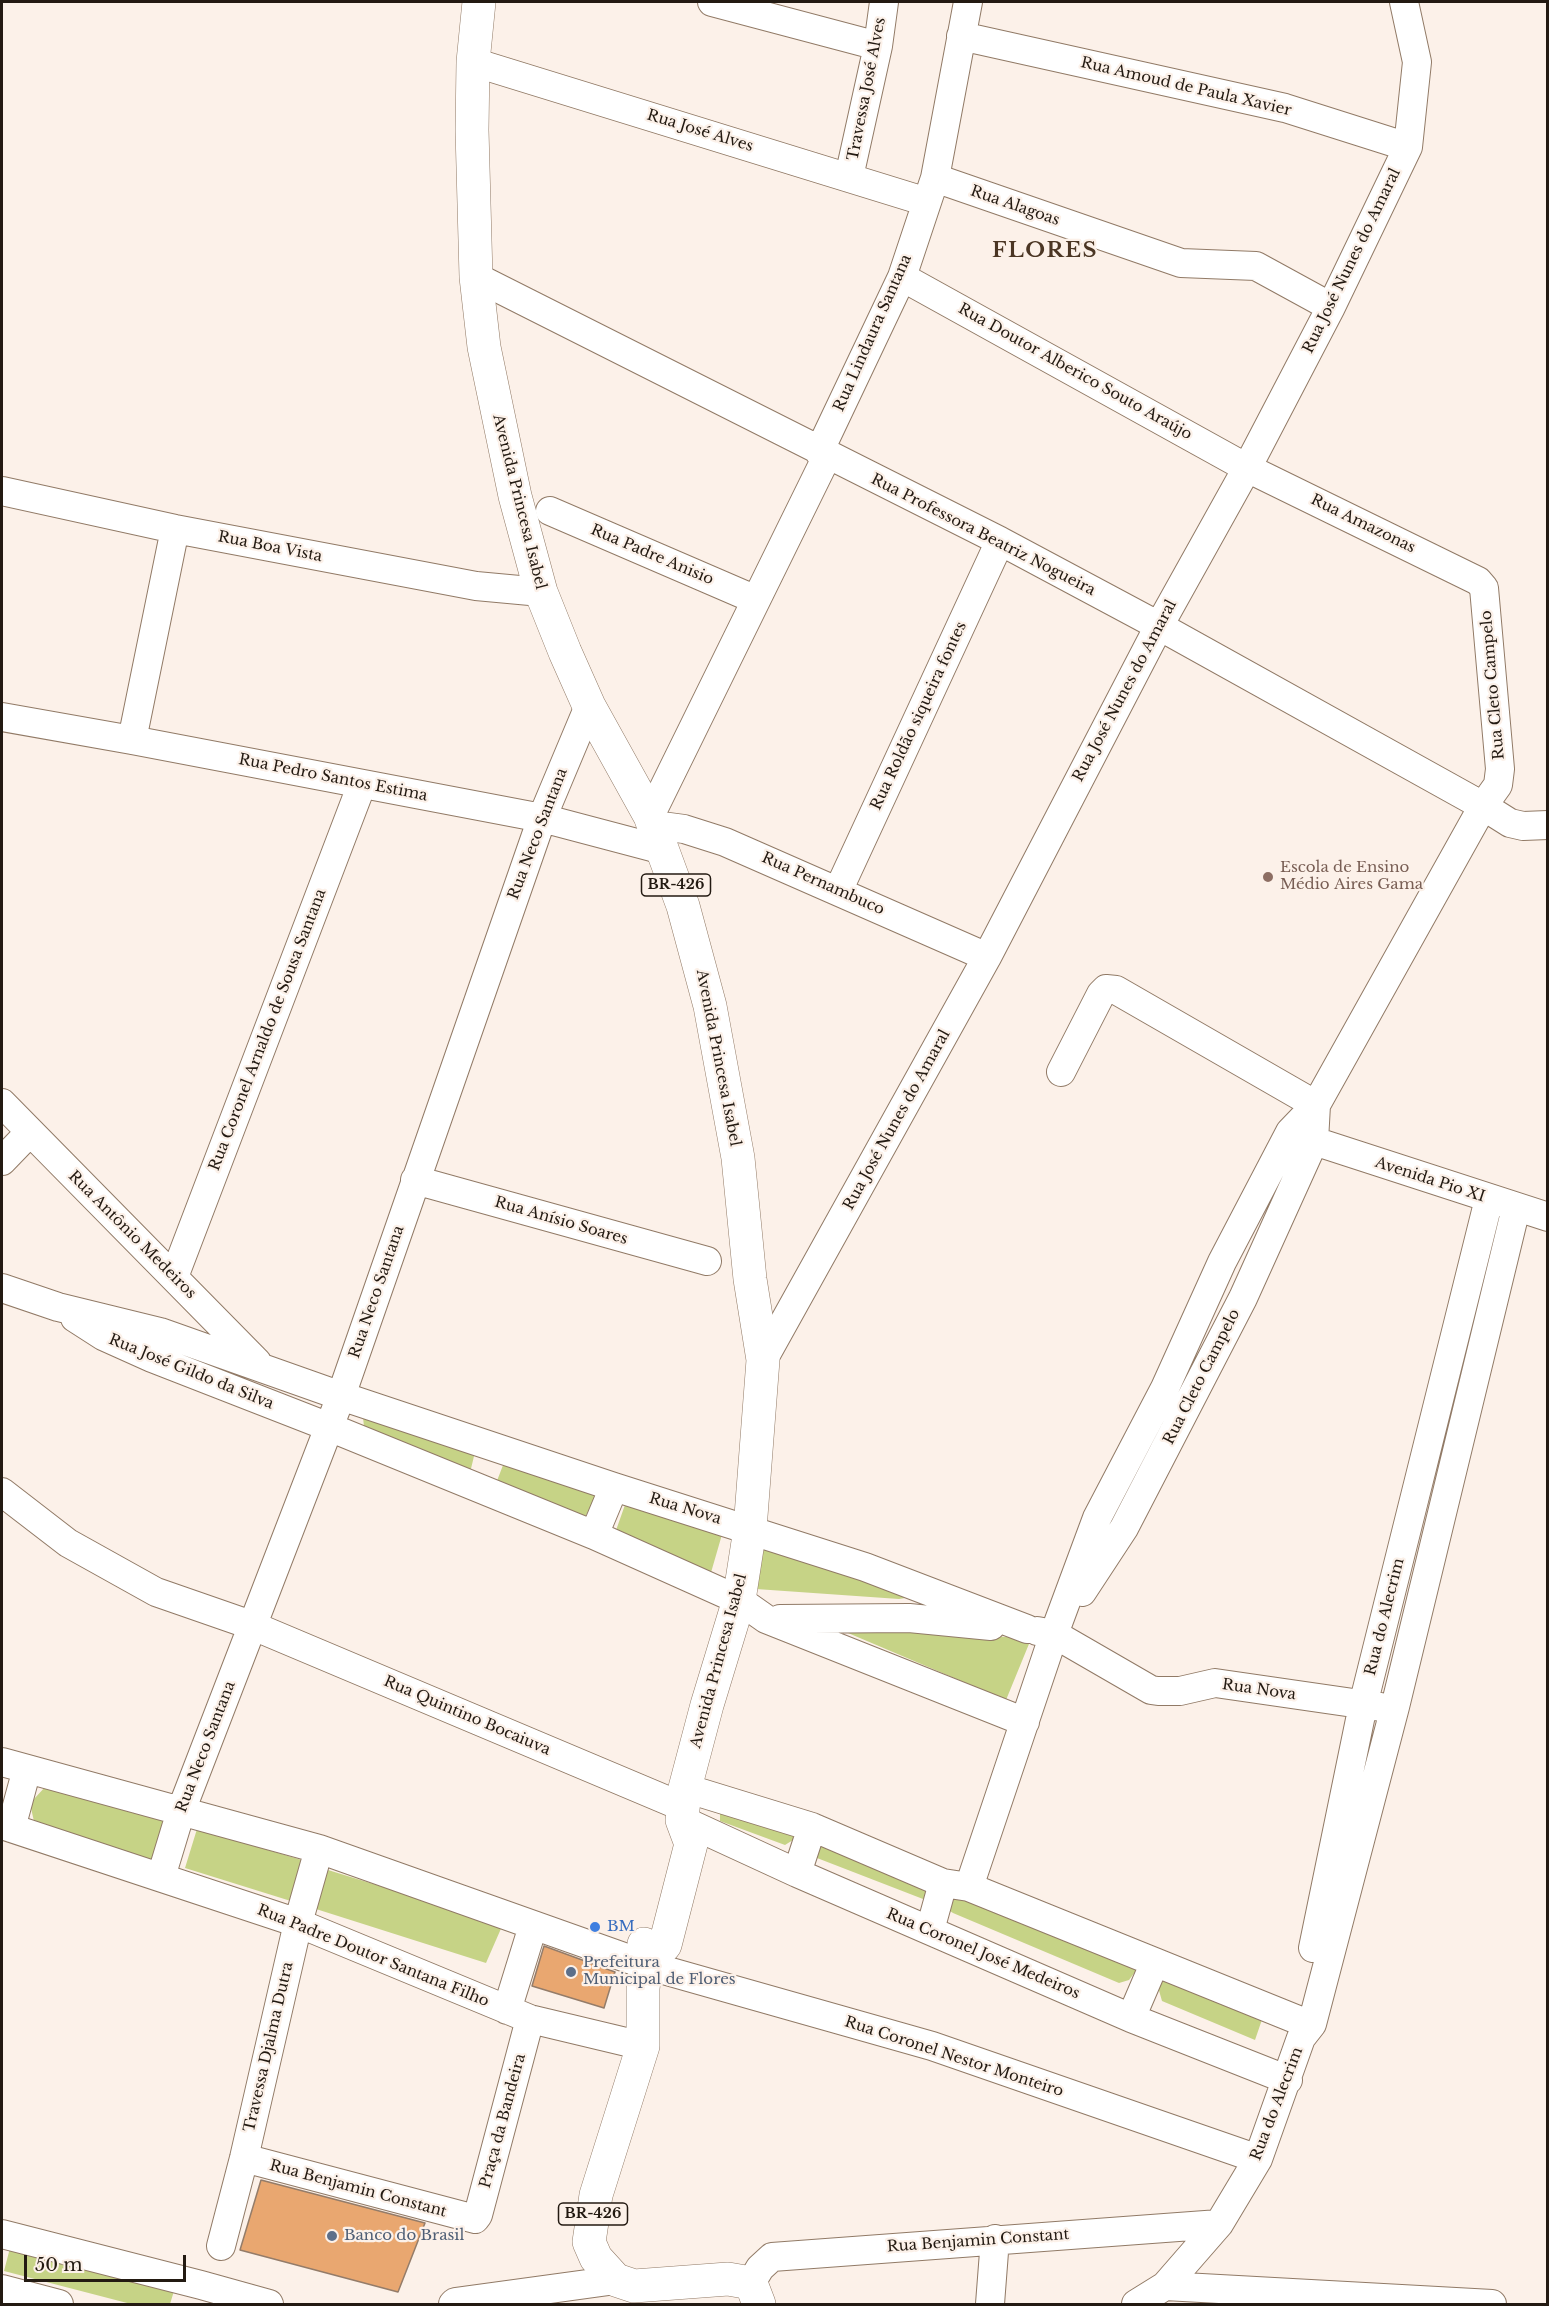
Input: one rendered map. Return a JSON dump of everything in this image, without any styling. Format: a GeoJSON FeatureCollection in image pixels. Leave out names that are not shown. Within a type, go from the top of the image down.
{"type":"FeatureCollection","features":[{"type":"Feature","properties":{"kind":"main road","name":"Avenida Princesa Isabel"},"geometry":{"type":"LineString","coordinates":[[479,2],[473,62],[472,130],[476,277],[483,347],[515,496],[541,592],[590,706],[656,830],[683,906],[710,1006],[738,1158],[750,1279],[763,1360],[750,1528],[739,1600],[707,1705],[683,1805],[670,1837],[643,1938],[646,1965],[643,1988],[643,2046],[596,2195],[590,2242],[596,2258],[616,2280]]}},
{"type":"Feature","properties":{"kind":"main road"},"geometry":{"type":"LineString","coordinates":[[616,2280],[633,2286],[728,2279],[755,2294]]}},
{"type":"Feature","properties":{"kind":"street"},"geometry":{"type":"LineString","coordinates":[[712,2],[759,7],[878,46]]}},
{"type":"Feature","properties":{"kind":"street","name":"Travessa José Alves"},"geometry":{"type":"LineString","coordinates":[[849,177],[878,46],[884,2]]}},
{"type":"Feature","properties":{"kind":"street","name":"Rua Lindaura Santana"},"geometry":{"type":"LineString","coordinates":[[656,830],[754,600],[823,454],[902,277],[931,190],[968,2]]}},
{"type":"Feature","properties":{"kind":"street","name":"Rua José Nunes do Amaral"},"geometry":{"type":"LineString","coordinates":[[763,1360],[987,957],[1159,626],[1247,468],[1331,307],[1408,147],[1417,62],[1404,2]]}},
{"type":"Feature","properties":{"kind":"street","name":"Rua Amoud de Paula Xavier"},"geometry":{"type":"LineString","coordinates":[[961,36],[1285,108],[1408,147]]}},
{"type":"Feature","properties":{"kind":"street","name":"Rua José Alves"},"geometry":{"type":"LineString","coordinates":[[473,62],[849,177],[931,190]]}},
{"type":"Feature","properties":{"kind":"street","name":"Rua Alagoas"},"geometry":{"type":"LineString","coordinates":[[931,190],[1181,263],[1256,266],[1331,307]]}},
{"type":"Feature","properties":{"kind":"street","name":"Rua Professora Beatriz Nogueira"},"geometry":{"type":"LineString","coordinates":[[476,277],[823,454],[1000,541],[1159,626],[1484,806],[1510,823],[1523,826],[1548,825]]}},
{"type":"Feature","properties":{"kind":"street","name":"Rua Doutor Alberico Souto Araújo"},"geometry":{"type":"LineString","coordinates":[[902,277],[1247,468]]}},
{"type":"Feature","properties":{"kind":"street","name":"Rua Amazonas"},"geometry":{"type":"LineString","coordinates":[[1247,468],[1478,580]]}},
{"type":"Feature","properties":{"kind":"street","name":"Rua Boa Vista"},"geometry":{"type":"LineString","coordinates":[[2,491],[175,529],[476,586],[541,592]]}},
{"type":"Feature","properties":{"kind":"street","name":"Rua Padre Anisio"},"geometry":{"type":"LineString","coordinates":[[550,511],[754,600]]}},
{"type":"Feature","properties":{"kind":"street"},"geometry":{"type":"LineString","coordinates":[[132,740],[175,529]]}},
{"type":"Feature","properties":{"kind":"street","name":"Rua Roldão siqueira fontes"},"geometry":{"type":"LineString","coordinates":[[838,891],[1000,541]]}},
{"type":"Feature","properties":{"kind":"street","name":"Rua Cleto Campelo"},"geometry":{"type":"LineString","coordinates":[[930,1930],[956,1885],[1025,1722],[1040,1632],[1165,1388],[1222,1262],[1290,1132],[1316,1105],[1498,785],[1500,769],[1484,588],[1478,580]]}},
{"type":"Feature","properties":{"kind":"street","name":"Rua Neco Santana"},"geometry":{"type":"LineString","coordinates":[[161,1877],[181,1811],[341,1396],[542,818],[590,706]]}},
{"type":"Feature","properties":{"kind":"street","name":"Rua Pedro Santos Estima"},"geometry":{"type":"LineString","coordinates":[[2,717],[542,818],[656,830]]}},
{"type":"Feature","properties":{"kind":"street","name":"Rua Coronel Arnaldo de Sousa Santana"},"geometry":{"type":"LineString","coordinates":[[174,1277],[362,784]]}},
{"type":"Feature","properties":{"kind":"street","name":"Rua Pernambuco"},"geometry":{"type":"LineString","coordinates":[[656,830],[684,829],[725,842],[987,957]]}},
{"type":"Feature","properties":{"kind":"street"},"geometry":{"type":"LineString","coordinates":[[1061,1072],[1101,994],[1106,989],[1116,990],[1316,1105]]}},
{"type":"Feature","properties":{"kind":"street","name":"Rua Antônio Medeiros"},"geometry":{"type":"LineString","coordinates":[[2,1103],[262,1368]]}},
{"type":"Feature","properties":{"kind":"street","name":"Rua Cleto Campelo"},"geometry":{"type":"LineString","coordinates":[[1040,1632],[1124,1528],[1243,1298],[1314,1141],[1316,1105]]}},
{"type":"Feature","properties":{"kind":"street"},"geometry":{"type":"LineString","coordinates":[[2,1161],[30,1132]]}},
{"type":"Feature","properties":{"kind":"street","name":"Avenida Pio XI"},"geometry":{"type":"LineString","coordinates":[[1314,1141],[1548,1217]]}},
{"type":"Feature","properties":{"kind":"street","name":"Rua Anísio Soares"},"geometry":{"type":"LineString","coordinates":[[415,1180],[707,1261]]}},
{"type":"Feature","properties":{"kind":"street","name":"Rua do Alecrim"},"geometry":{"type":"LineString","coordinates":[[1136,2304],[1166,2286],[1219,2224],[1258,2158],[1288,2080],[1363,1705],[1489,1199]]}},
{"type":"Feature","properties":{"kind":"street","name":"Rua do Alecrim"},"geometry":{"type":"LineString","coordinates":[[1300,2029],[1312,2024],[1395,1707],[1516,1208]]}},
{"type":"Feature","properties":{"kind":"street","name":"Rua José Gildo da Silva"},"geometry":{"type":"LineString","coordinates":[[2,1288],[58,1306],[104,1336],[156,1345],[215,1351],[341,1396]]}},
{"type":"Feature","properties":{"kind":"street","name":"Rua José Gildo da Silva"},"geometry":{"type":"LineString","coordinates":[[156,1345],[206,1379],[329,1427]]}},
{"type":"Feature","properties":{"kind":"street"},"geometry":{"type":"LineString","coordinates":[[206,1379],[215,1351]]}},
{"type":"Feature","properties":{"kind":"street","name":"Rua Nova"},"geometry":{"type":"LineString","coordinates":[[341,1396],[614,1487],[750,1528],[865,1567],[1040,1632],[1151,1689],[1180,1691],[1215,1683],[1363,1705],[1395,1707]]}},
{"type":"Feature","properties":{"kind":"street"},"geometry":{"type":"LineString","coordinates":[[1433,1418],[1464,1423]]}},
{"type":"Feature","properties":{"kind":"street"},"geometry":{"type":"LineString","coordinates":[[329,1427],[594,1535],[739,1600],[766,1619],[1025,1722]]}},
{"type":"Feature","properties":{"kind":"street"},"geometry":{"type":"LineString","coordinates":[[475,1488],[489,1445]]}},
{"type":"Feature","properties":{"kind":"street"},"geometry":{"type":"LineString","coordinates":[[594,1535],[614,1487]]}},
{"type":"Feature","properties":{"kind":"street","name":"Rua Quintino Bocaiuva"},"geometry":{"type":"LineString","coordinates":[[2,1492],[68,1543],[156,1592],[251,1625],[683,1805]]}},
{"type":"Feature","properties":{"kind":"street","name":"Rua Nova"},"geometry":{"type":"LineString","coordinates":[[766,1619],[909,1618],[1040,1632]]}},
{"type":"Feature","properties":{"kind":"street"},"geometry":{"type":"LineString","coordinates":[[6,1827],[14,1766],[319,1849],[646,1965]]}},
{"type":"Feature","properties":{"kind":"street"},"geometry":{"type":"LineString","coordinates":[[683,1805],[812,1827],[1155,1962],[1300,2029]]}},
{"type":"Feature","properties":{"kind":"street","name":"Rua Coronel José Medeiros"},"geometry":{"type":"LineString","coordinates":[[683,1805],[797,1873],[1131,2018],[1288,2080]]}},
{"type":"Feature","properties":{"kind":"street","name":"Rua Padre Doutor Santana Filho"},"geometry":{"type":"LineString","coordinates":[[6,1827],[298,1923],[518,2014],[643,2046]]}},
{"type":"Feature","properties":{"kind":"street"},"geometry":{"type":"LineString","coordinates":[[797,1873],[812,1827]]}},
{"type":"Feature","properties":{"kind":"street","name":"Travessa Djalma Dutra"},"geometry":{"type":"LineString","coordinates":[[221,2247],[298,1923],[319,1849]]}},
{"type":"Feature","properties":{"kind":"street"},"geometry":{"type":"LineString","coordinates":[[518,2014],[533,1926]]}},
{"type":"Feature","properties":{"kind":"street"},"geometry":{"type":"LineString","coordinates":[[1131,2018],[1155,1962]]}},
{"type":"Feature","properties":{"kind":"street","name":"Rua Coronel Nestor Monteiro"},"geometry":{"type":"LineString","coordinates":[[646,1965],[932,2046],[1258,2158]]}},
{"type":"Feature","properties":{"kind":"street","name":"Praça da Bandeira"},"geometry":{"type":"LineString","coordinates":[[471,2219],[478,2216],[518,2014]]}},
{"type":"Feature","properties":{"kind":"street","name":"Rua Benjamin Constant"},"geometry":{"type":"LineString","coordinates":[[244,2158],[471,2219]]}},
{"type":"Feature","properties":{"kind":"street","name":"Rua Benjamin Constant"},"geometry":{"type":"LineString","coordinates":[[755,2294],[760,2268],[772,2257],[1219,2224]]}},
{"type":"Feature","properties":{"kind":"street"},"geometry":{"type":"LineString","coordinates":[[2,2234],[199,2294],[269,2304]]}},
{"type":"Feature","properties":{"kind":"street"},"geometry":{"type":"LineString","coordinates":[[990,2304],[995,2240]]}},
{"type":"Feature","properties":{"kind":"street"},"geometry":{"type":"LineString","coordinates":[[453,2304],[616,2280]]}},
{"type":"Feature","properties":{"kind":"street"},"geometry":{"type":"LineString","coordinates":[[1166,2286],[1492,2304]]}},
{"type":"Feature","properties":{"kind":"street"},"geometry":{"type":"LineString","coordinates":[[2,2289],[59,2304]]}},
{"type":"Feature","properties":{"kind":"green space"},"geometry":{"type":"Polygon","coordinates":[[[363,1417],[475,1452],[469,1477],[365,1437],[363,1417]]]}},
{"type":"Feature","properties":{"kind":"green space"},"geometry":{"type":"Polygon","coordinates":[[[505,1460],[597,1494],[582,1523],[495,1486],[505,1460]]]}},
{"type":"Feature","properties":{"kind":"green space"},"geometry":{"type":"Polygon","coordinates":[[[626,1502],[723,1531],[710,1576],[614,1536],[626,1502]]]}},
{"type":"Feature","properties":{"kind":"green space"},"geometry":{"type":"Polygon","coordinates":[[[762,1546],[917,1596],[899,1599],[756,1589],[762,1546]]]}},
{"type":"Feature","properties":{"kind":"green space"},"geometry":{"type":"Polygon","coordinates":[[[832,1623],[1031,1639],[1006,1700],[841,1630],[832,1623]]]}},
{"type":"Feature","properties":{"kind":"green space"},"geometry":{"type":"Polygon","coordinates":[[[46,1786],[165,1820],[152,1863],[35,1826],[31,1808],[34,1799],[46,1786]]]}},
{"type":"Feature","properties":{"kind":"green space"},"geometry":{"type":"Polygon","coordinates":[[[720,1812],[794,1836],[793,1840],[785,1845],[720,1821],[720,1812]]]}},
{"type":"Feature","properties":{"kind":"green space"},"geometry":{"type":"Polygon","coordinates":[[[197,1829],[305,1861],[294,1902],[185,1868],[197,1829]]]}},
{"type":"Feature","properties":{"kind":"green space"},"geometry":{"type":"Polygon","coordinates":[[[818,1845],[928,1880],[926,1898],[923,1899],[817,1858],[818,1845]]]}},
{"type":"Feature","properties":{"kind":"green space"},"geometry":{"type":"Polygon","coordinates":[[[328,1870],[503,1924],[486,1963],[316,1909],[328,1870]]]}},
{"type":"Feature","properties":{"kind":"green space"},"geometry":{"type":"Polygon","coordinates":[[[951,1894],[1136,1967],[1135,1972],[1129,1980],[1119,1983],[953,1913],[950,1911],[951,1894]]]}},
{"type":"Feature","properties":{"kind":"green space"},"geometry":{"type":"Polygon","coordinates":[[[1164,1974],[1268,2002],[1255,2040],[1162,2001],[1158,1987],[1164,1974]]]}},
{"type":"Feature","properties":{"kind":"green space"},"geometry":{"type":"Polygon","coordinates":[[[10,2248],[174,2291],[170,2304],[131,2304],[4,2271],[10,2248]]]}},
{"type":"Feature","properties":{"kind":"building","name":"Prefeitura Municipal de Flores"},"geometry":{"type":"Polygon","coordinates":[[[544,1946],[615,1972],[604,2008],[532,1986],[544,1946]]]}},
{"type":"Feature","properties":{"kind":"building","name":"Banco do Brasil"},"geometry":{"type":"Polygon","coordinates":[[[261,2180],[425,2223],[398,2292],[240,2250],[261,2180]]]}},
{"type":"Feature","properties":{"kind":"place","name":"Escola de Ensino Médio Aires Gama"},"geometry":{"type":"Point","coordinates":[1268,877]}},
{"type":"Feature","properties":{"kind":"place","name":"BM"},"geometry":{"type":"Point","coordinates":[595,1927]}},
{"type":"Feature","properties":{"kind":"place","name":"Prefeitura Municipal de Flores"},"geometry":{"type":"Point","coordinates":[571,1972]}},
{"type":"Feature","properties":{"kind":"place","name":"Banco do Brasil"},"geometry":{"type":"Point","coordinates":[332,2236]}},
{"type":"Feature","properties":{"kind":"district","name":"FLORES"},"geometry":{"type":"Point","coordinates":[1045,251]}}]}
